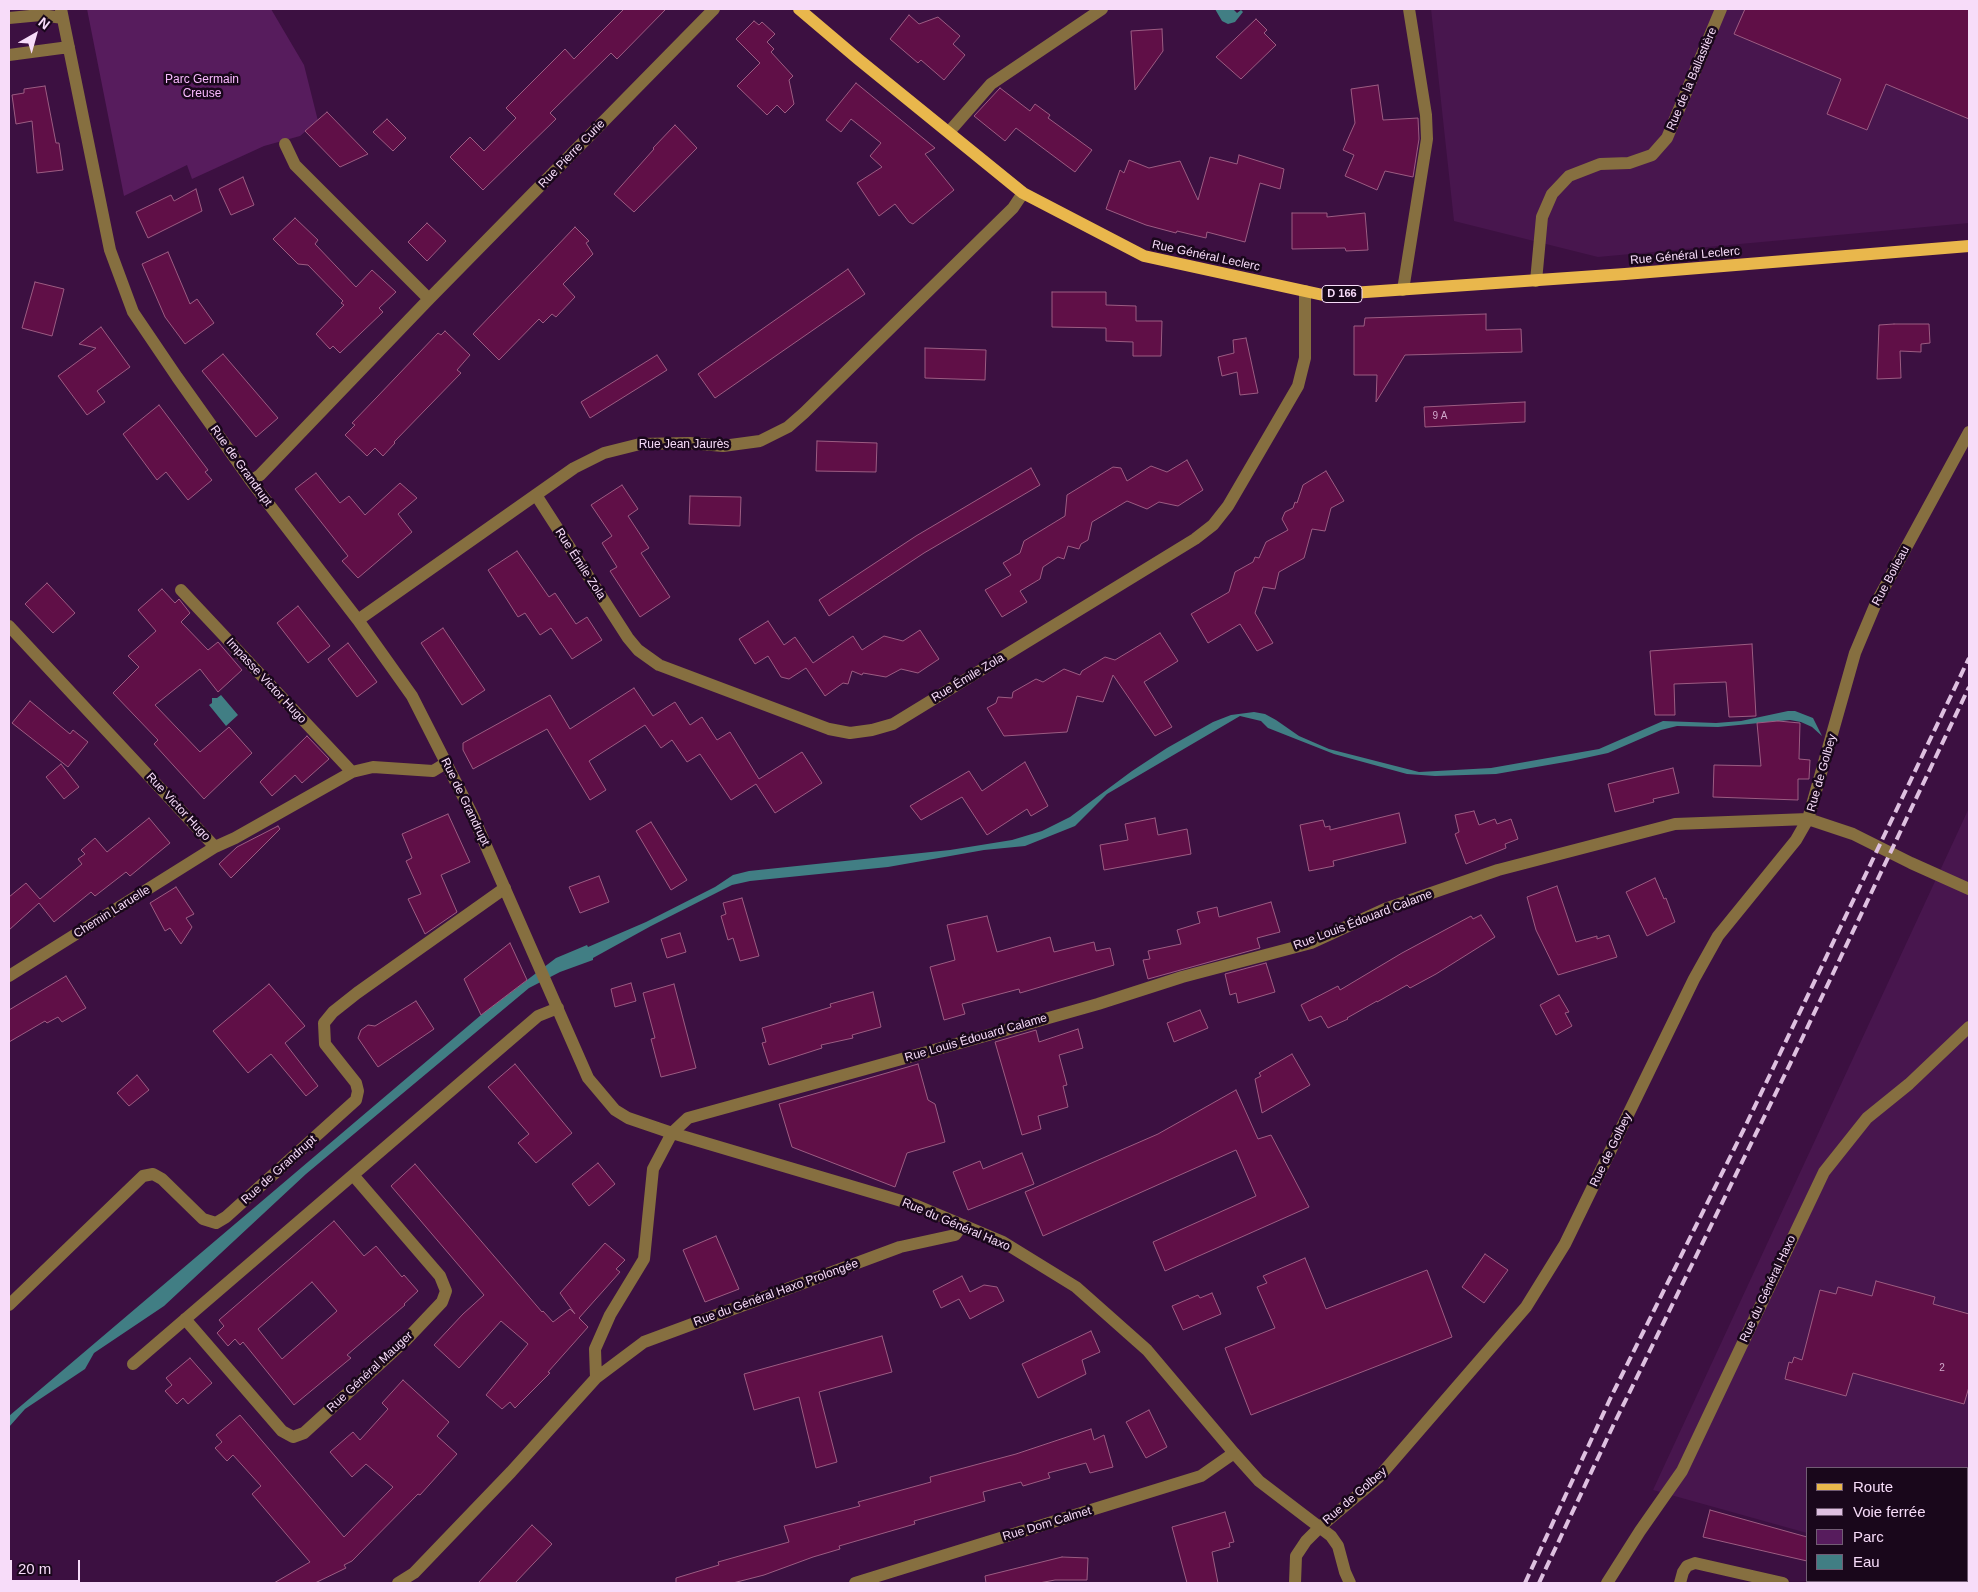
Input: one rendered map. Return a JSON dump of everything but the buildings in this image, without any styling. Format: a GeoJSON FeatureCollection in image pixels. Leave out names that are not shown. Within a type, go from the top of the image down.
{"type":"FeatureCollection","features":[{"type":"Feature","properties":{"kind":"main road","name":"Rue Général Leclerc"},"geometry":{"type":"LineString","coordinates":[[799,9],[1024,193],[1144,256],[1323,296],[1969,246]]}},
{"type":"Feature","properties":{"kind":"street","name":"Rue Pierre Curie"},"geometry":{"type":"LineString","coordinates":[[251,481],[260,475],[429,299],[714,9]]}},
{"type":"Feature","properties":{"kind":"street"},"geometry":{"type":"LineString","coordinates":[[949,132],[991,84],[1102,9]]}},
{"type":"Feature","properties":{"kind":"street"},"geometry":{"type":"LineString","coordinates":[[1403,290],[1427,139],[1426,115],[1409,9]]}},
{"type":"Feature","properties":{"kind":"street","name":"Rue de la Ballastière"},"geometry":{"type":"LineString","coordinates":[[1536,280],[1542,216],[1552,194],[1569,176],[1600,164],[1629,163],[1652,155],[1667,138],[1721,9]]}},
{"type":"Feature","properties":{"kind":"street"},"geometry":{"type":"LineString","coordinates":[[9,18],[62,13]]}},
{"type":"Feature","properties":{"kind":"street","name":"Rue de Grandrupt"},"geometry":{"type":"LineString","coordinates":[[62,13],[110,250],[133,312],[251,481],[358,620],[412,696],[472,814],[543,973]]}},
{"type":"Feature","properties":{"kind":"street"},"geometry":{"type":"LineString","coordinates":[[9,55],[69,46]]}},
{"type":"Feature","properties":{"kind":"street"},"geometry":{"type":"LineString","coordinates":[[285,144],[295,166],[429,299]]}},
{"type":"Feature","properties":{"kind":"street","name":"Rue Jean Jaurès"},"geometry":{"type":"LineString","coordinates":[[358,620],[574,468],[604,452],[640,444],[690,443],[723,446],[760,441],[788,427],[1013,208],[1024,193]]}},
{"type":"Feature","properties":{"kind":"street","name":"Rue Émile Zola"},"geometry":{"type":"LineString","coordinates":[[536,495],[628,638],[638,650],[659,665],[829,729],[850,732],[872,730],[893,724],[1195,539],[1213,525],[1228,506],[1298,386],[1305,358],[1305,291]]}},
{"type":"Feature","properties":{"kind":"street","name":"Rue Boileau"},"geometry":{"type":"LineString","coordinates":[[1835,729],[1855,653],[1876,603],[1969,432]]}},
{"type":"Feature","properties":{"kind":"street","name":"Impasse Victor Hugo"},"geometry":{"type":"LineString","coordinates":[[181,590],[352,772]]}},
{"type":"Feature","properties":{"kind":"street","name":"Rue Victor Hugo"},"geometry":{"type":"LineString","coordinates":[[9,626],[215,847],[235,838],[352,772],[373,767],[433,771],[446,763]]}},
{"type":"Feature","properties":{"kind":"street","name":"Rue de Golbey"},"geometry":{"type":"LineString","coordinates":[[1296,1583],[1296,1556],[1306,1541],[1378,1478],[1526,1307],[1565,1244],[1694,979],[1718,936],[1796,840],[1808,819],[1835,729]]}},
{"type":"Feature","properties":{"kind":"street","name":"Rue Louis Édouard Calame"},"geometry":{"type":"LineString","coordinates":[[672,1133],[688,1118],[984,1037],[1182,977],[1311,943],[1384,909],[1498,870],[1675,824],[1808,819],[1853,834],[1969,889]]}},
{"type":"Feature","properties":{"kind":"street","name":"Chemin Laruelle"},"geometry":{"type":"LineString","coordinates":[[9,976],[215,847]]}},
{"type":"Feature","properties":{"kind":"street","name":"Rue de Grandrupt"},"geometry":{"type":"LineString","coordinates":[[9,1304],[143,1176],[153,1174],[162,1179],[203,1219],[216,1223],[226,1217],[356,1100],[358,1091],[356,1082],[325,1044],[324,1023],[333,1012],[505,888]]}},
{"type":"Feature","properties":{"kind":"street","name":"Rue du Général Haxo"},"geometry":{"type":"LineString","coordinates":[[543,973],[588,1078],[615,1110],[628,1118],[672,1133],[915,1205],[1003,1242],[1076,1287],[1147,1350],[1259,1480],[1331,1536],[1338,1546],[1350,1583]]}},
{"type":"Feature","properties":{"kind":"street"},"geometry":{"type":"LineString","coordinates":[[133,1364],[538,1016],[558,1008]]}},
{"type":"Feature","properties":{"kind":"street","name":"Rue du Général Haxo"},"geometry":{"type":"LineString","coordinates":[[1607,1583],[1640,1531],[1682,1471],[1824,1172],[1868,1118],[1909,1084],[1969,1026]]}},
{"type":"Feature","properties":{"kind":"street"},"geometry":{"type":"LineString","coordinates":[[596,1378],[595,1349],[610,1315],[644,1259],[653,1169],[672,1133]]}},
{"type":"Feature","properties":{"kind":"street","name":"Rue Général Mauger"},"geometry":{"type":"LineString","coordinates":[[185,1319],[282,1431],[293,1437],[304,1433],[406,1340],[442,1302],[446,1292],[440,1276],[352,1175]]}},
{"type":"Feature","properties":{"kind":"street","name":"Rue du Général Haxo Prolongée"},"geometry":{"type":"LineString","coordinates":[[398,1583],[414,1573],[511,1472],[596,1378],[644,1342],[900,1247],[955,1235],[963,1225]]}},
{"type":"Feature","properties":{"kind":"street","name":"Rue Dom Calmet"},"geometry":{"type":"LineString","coordinates":[[855,1583],[1200,1476],[1234,1453]]}},
{"type":"Feature","properties":{"kind":"street"},"geometry":{"type":"LineString","coordinates":[[1680,1583],[1683,1572],[1688,1566],[1695,1563],[1783,1583]]}},
{"type":"Feature","properties":{"kind":"shaded area"},"geometry":{"type":"Polygon","coordinates":[[[1431,9],[1969,9],[1969,223],[1598,257],[1454,221],[1431,9]]]}},
{"type":"Feature","properties":{"kind":"shaded area"},"geometry":{"type":"Polygon","coordinates":[[[1969,808],[1969,1579],[1968,1467],[1806,1467],[1806,1533],[1653,1490],[1969,808]]]}},
{"type":"Feature","properties":{"kind":"green space","name":"Parc Germain Creuse"},"geometry":{"type":"Polygon","coordinates":[[[87,9],[271,9],[304,65],[318,121],[300,136],[264,146],[192,179],[187,165],[124,196],[87,9]]]}},
{"type":"Feature","properties":{"kind":"water"},"geometry":{"type":"Polygon","coordinates":[[[1215,9],[1233,9],[1237,13],[1241,10],[1243,12],[1235,22],[1228,24],[1222,21],[1215,9]]]}},
{"type":"Feature","properties":{"kind":"water"},"geometry":{"type":"Polygon","coordinates":[[[221,695],[238,715],[226,726],[209,705],[212,703],[212,698],[217,698],[221,695]]]}},
{"type":"Feature","properties":{"kind":"water"},"geometry":{"type":"Polygon","coordinates":[[[1795,711],[1813,718],[1822,736],[1812,727],[1790,720],[1718,727],[1677,726],[1661,730],[1608,753],[1571,761],[1496,774],[1435,776],[1407,774],[1334,754],[1268,728],[1261,721],[1240,716],[1107,794],[1075,826],[1025,846],[984,850],[888,867],[750,881],[732,885],[651,926],[593,958],[593,960],[560,972],[529,988],[306,1174],[164,1306],[94,1353],[85,1369],[25,1409],[9,1427],[9,1416],[481,1015],[556,958],[587,945],[588,947],[646,922],[715,887],[733,875],[749,871],[950,850],[1012,840],[1042,831],[1070,817],[1132,771],[1167,748],[1213,722],[1231,715],[1254,712],[1265,714],[1299,736],[1329,749],[1419,772],[1491,768],[1599,749],[1663,721],[1716,723],[1741,721],[1795,711]]]}},
{"type":"Feature","properties":{"kind":"railway"},"geometry":{"type":"LineString","coordinates":[[1525,1583],[1611,1397],[1744,1129],[1969,658]]}},
{"type":"Feature","properties":{"kind":"railway"},"geometry":{"type":"LineString","coordinates":[[1539,1583],[1613,1426],[1790,1064],[1969,687]]}}]}
